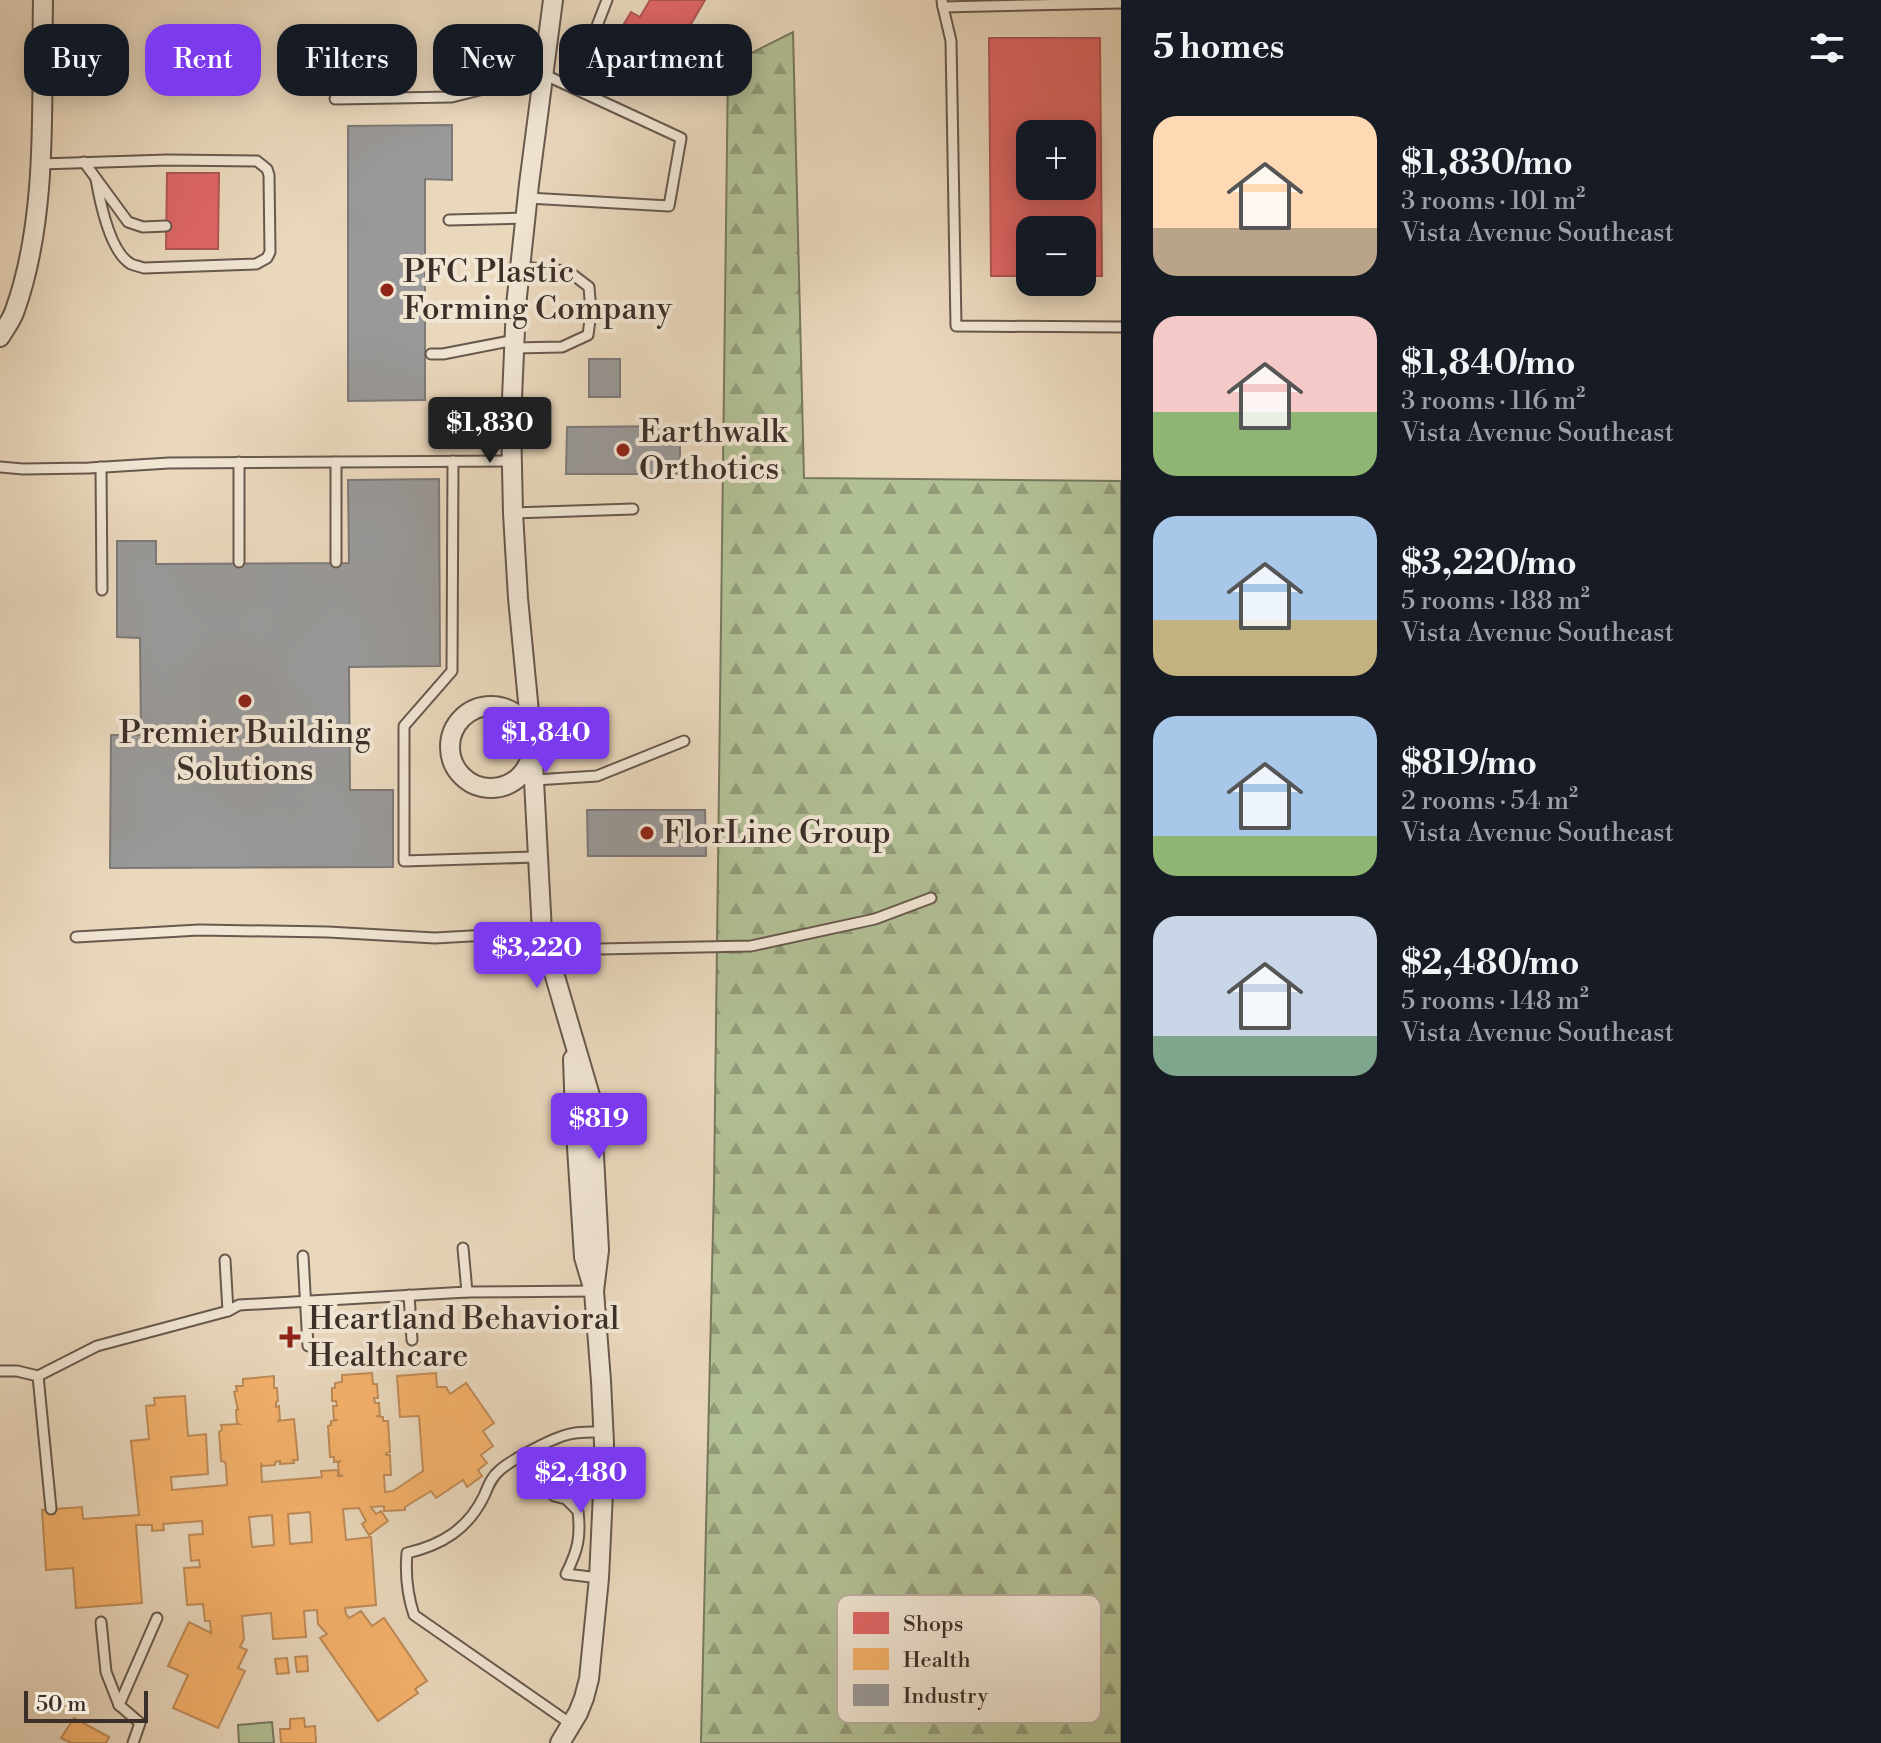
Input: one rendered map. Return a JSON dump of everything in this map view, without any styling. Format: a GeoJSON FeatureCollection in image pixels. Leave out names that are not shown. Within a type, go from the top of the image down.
{"type":"FeatureCollection","features":[{"type":"Feature","properties":{"kind":"street"},"geometry":{"type":"LineString","coordinates":[[0,337],[31,249],[40,164],[43,0]]}},
{"type":"Feature","properties":{"kind":"street"},"geometry":{"type":"LineString","coordinates":[[543,74],[553,0]]}},
{"type":"Feature","properties":{"kind":"street"},"geometry":{"type":"LineString","coordinates":[[540,96],[514,344],[513,513],[545,941],[573,1036],[584,1257],[594,1291],[603,1432],[599,1578],[589,1679],[584,1698],[560,1743]]}},
{"type":"Feature","properties":{"kind":"street"},"geometry":{"type":"LineString","coordinates":[[485,706],[499,706],[512,711],[529,730],[532,743],[526,770],[516,781],[489,789],[464,779],[455,768],[450,754],[454,728],[462,717],[473,709],[485,706]]}},
{"type":"Feature","properties":{"kind":"lane"},"geometry":{"type":"LineString","coordinates":[[598,24],[607,0]]}},
{"type":"Feature","properties":{"kind":"lane"},"geometry":{"type":"LineString","coordinates":[[1121,3],[942,3],[951,41],[956,326],[1121,327]]}},
{"type":"Feature","properties":{"kind":"lane"},"geometry":{"type":"LineString","coordinates":[[543,74],[559,81]]}},
{"type":"Feature","properties":{"kind":"lane"},"geometry":{"type":"LineString","coordinates":[[335,99],[456,96]]}},
{"type":"Feature","properties":{"kind":"lane"},"geometry":{"type":"LineString","coordinates":[[528,198],[669,206],[681,138],[590,96]]}},
{"type":"Feature","properties":{"kind":"lane"},"geometry":{"type":"LineString","coordinates":[[40,164],[257,161],[269,175],[270,252],[267,258],[256,264],[144,268],[132,265],[117,250],[101,207],[96,179]]}},
{"type":"Feature","properties":{"kind":"lane"},"geometry":{"type":"LineString","coordinates":[[84,162],[128,222],[143,227],[166,226]]}},
{"type":"Feature","properties":{"kind":"lane"},"geometry":{"type":"LineString","coordinates":[[449,220],[525,218]]}},
{"type":"Feature","properties":{"kind":"lane"},"geometry":{"type":"LineString","coordinates":[[431,354],[514,344],[562,347],[588,335],[591,312],[589,287],[568,271],[520,267]]}},
{"type":"Feature","properties":{"kind":"lane"},"geometry":{"type":"LineString","coordinates":[[453,461],[452,671],[404,726],[404,861],[537,857]]}},
{"type":"Feature","properties":{"kind":"lane"},"geometry":{"type":"LineString","coordinates":[[0,467],[511,461]]}},
{"type":"Feature","properties":{"kind":"lane"},"geometry":{"type":"LineString","coordinates":[[239,462],[239,562]]}},
{"type":"Feature","properties":{"kind":"lane"},"geometry":{"type":"LineString","coordinates":[[336,462],[336,562]]}},
{"type":"Feature","properties":{"kind":"lane"},"geometry":{"type":"LineString","coordinates":[[101,467],[102,590]]}},
{"type":"Feature","properties":{"kind":"lane"},"geometry":{"type":"LineString","coordinates":[[513,513],[633,509]]}},
{"type":"Feature","properties":{"kind":"lane"},"geometry":{"type":"LineString","coordinates":[[535,780],[597,776],[684,741]]}},
{"type":"Feature","properties":{"kind":"lane"},"geometry":{"type":"LineString","coordinates":[[76,937],[199,930],[435,938],[519,932],[545,941],[751,946],[875,919],[931,898]]}},
{"type":"Feature","properties":{"kind":"lane"},"geometry":{"type":"LineString","coordinates":[[463,1248],[467,1292]]}},
{"type":"Feature","properties":{"kind":"lane"},"geometry":{"type":"LineString","coordinates":[[303,1256],[308,1346]]}},
{"type":"Feature","properties":{"kind":"lane"},"geometry":{"type":"LineString","coordinates":[[225,1260],[228,1311]]}},
{"type":"Feature","properties":{"kind":"lane"},"geometry":{"type":"LineString","coordinates":[[0,1371],[38,1376],[97,1346],[228,1311],[239,1305],[467,1292],[594,1291]]}},
{"type":"Feature","properties":{"kind":"lane"},"geometry":{"type":"LineString","coordinates":[[409,1295],[412,1340]]}},
{"type":"Feature","properties":{"kind":"lane"},"geometry":{"type":"LineString","coordinates":[[38,1376],[51,1509]]}},
{"type":"Feature","properties":{"kind":"lane"},"geometry":{"type":"LineString","coordinates":[[571,1724],[414,1615],[405,1576],[407,1553],[427,1548],[470,1521],[500,1469],[568,1433],[603,1432]]}},
{"type":"Feature","properties":{"kind":"lane"},"geometry":{"type":"LineString","coordinates":[[554,1496],[566,1499],[578,1511],[577,1554],[566,1574],[599,1578]]}},
{"type":"Feature","properties":{"kind":"lane"},"geometry":{"type":"LineString","coordinates":[[119,1705],[157,1618]]}},
{"type":"Feature","properties":{"kind":"lane"},"geometry":{"type":"LineString","coordinates":[[101,1622],[106,1672],[119,1705],[140,1723],[133,1743]]}},
{"type":"Feature","properties":{"kind":"green space"},"geometry":{"type":"Polygon","coordinates":[[[793,32],[804,478],[1121,481],[1121,1743],[701,1743],[714,1185],[728,96],[752,96],[752,53],[793,32]]]}},
{"type":"Feature","properties":{"kind":"green space"},"geometry":{"type":"Polygon","coordinates":[[[272,1722],[274,1743],[239,1743],[238,1725],[272,1722]]]}},
{"type":"Feature","properties":{"kind":"building: Shops"},"geometry":{"type":"Polygon","coordinates":[[[650,0],[705,0],[691,24],[624,24],[631,12],[640,17],[650,0]]]}},
{"type":"Feature","properties":{"kind":"building: Shops"},"geometry":{"type":"Polygon","coordinates":[[[989,38],[1100,38],[1102,276],[1096,276],[1096,216],[1016,216],[1016,276],[991,276],[989,38]]]}},
{"type":"Feature","properties":{"kind":"building: Shops"},"geometry":{"type":"Polygon","coordinates":[[[167,173],[219,173],[218,249],[166,249],[167,173]]]}},
{"type":"Feature","properties":{"kind":"building: Health"},"geometry":{"type":"Polygon","coordinates":[[[372,1373],[373,1384],[377,1384],[378,1398],[374,1398],[375,1403],[379,1403],[380,1416],[376,1416],[388,1421],[390,1452],[386,1455],[390,1455],[391,1475],[384,1475],[385,1492],[393,1491],[423,1471],[419,1416],[400,1417],[397,1376],[436,1373],[437,1387],[446,1387],[450,1394],[466,1383],[494,1423],[483,1431],[493,1446],[481,1455],[487,1463],[478,1470],[482,1476],[467,1487],[463,1480],[436,1498],[431,1491],[405,1507],[405,1510],[384,1511],[384,1506],[371,1507],[376,1514],[381,1511],[388,1521],[369,1535],[362,1524],[366,1521],[359,1508],[343,1509],[346,1540],[371,1537],[376,1605],[345,1608],[346,1614],[349,1618],[361,1611],[372,1626],[384,1618],[427,1681],[415,1689],[418,1693],[378,1721],[320,1638],[327,1634],[318,1624],[317,1610],[304,1611],[306,1637],[273,1639],[271,1613],[242,1616],[244,1639],[240,1647],[247,1650],[238,1668],[245,1671],[218,1728],[173,1708],[188,1675],[168,1666],[189,1622],[211,1633],[210,1621],[205,1621],[203,1604],[187,1605],[184,1568],[200,1567],[199,1560],[191,1561],[189,1535],[203,1534],[202,1521],[163,1524],[164,1530],[152,1531],[152,1525],[136,1525],[142,1603],[76,1608],[73,1568],[46,1570],[42,1510],[82,1507],[83,1519],[139,1515],[131,1441],[149,1439],[146,1406],[155,1405],[154,1398],[185,1396],[188,1436],[206,1434],[208,1474],[171,1477],[172,1490],[227,1485],[219,1432],[221,1425],[239,1424],[234,1392],[237,1391],[236,1386],[243,1386],[243,1379],[274,1376],[280,1420],[277,1421],[294,1419],[298,1460],[293,1460],[294,1463],[275,1462],[275,1465],[262,1466],[261,1463],[262,1482],[322,1477],[321,1471],[338,1470],[338,1476],[343,1476],[339,1475],[338,1462],[341,1461],[334,1462],[334,1457],[330,1457],[328,1426],[331,1421],[338,1420],[334,1420],[333,1406],[337,1406],[336,1401],[332,1401],[332,1388],[335,1388],[335,1383],[342,1382],[342,1375],[372,1373]],[[310,1512],[288,1514],[290,1544],[312,1542],[310,1512]],[[272,1515],[249,1517],[252,1547],[274,1545],[272,1515]]]}},
{"type":"Feature","properties":{"kind":"building: Health"},"geometry":{"type":"Polygon","coordinates":[[[307,1656],[308,1671],[297,1672],[295,1657],[307,1656]]]}},
{"type":"Feature","properties":{"kind":"building: Health"},"geometry":{"type":"Polygon","coordinates":[[[287,1658],[289,1673],[277,1674],[275,1659],[287,1658]]]}},
{"type":"Feature","properties":{"kind":"building: Health"},"geometry":{"type":"Polygon","coordinates":[[[74,1718],[109,1737],[106,1743],[71,1743],[61,1738],[74,1718]]]}},
{"type":"Feature","properties":{"kind":"building: Health"},"geometry":{"type":"Polygon","coordinates":[[[304,1718],[305,1727],[315,1726],[316,1743],[281,1743],[280,1729],[290,1729],[290,1719],[304,1718]]]}},
{"type":"Feature","properties":{"kind":"building: Industry","name":"PFC Plastic Forming Company"},"geometry":{"type":"Polygon","coordinates":[[[452,125],[452,180],[425,179],[425,400],[348,401],[348,126],[452,125]]]}},
{"type":"Feature","properties":{"kind":"building: Industry"},"geometry":{"type":"Polygon","coordinates":[[[589,359],[620,359],[620,397],[589,397],[589,359]]]}},
{"type":"Feature","properties":{"kind":"building: Industry","name":"Earthwalk Orthotics"},"geometry":{"type":"Polygon","coordinates":[[[680,426],[680,474],[566,474],[567,427],[680,426]]]}},
{"type":"Feature","properties":{"kind":"building: Industry","name":"Premier Building Solutions"},"geometry":{"type":"Polygon","coordinates":[[[439,479],[440,666],[349,667],[350,790],[393,790],[393,867],[110,868],[111,735],[141,735],[140,638],[117,637],[117,541],[156,541],[156,564],[349,563],[348,480],[439,479]]]}},
{"type":"Feature","properties":{"kind":"building: Industry","name":"FlorLine Group"},"geometry":{"type":"Polygon","coordinates":[[[587,810],[705,810],[706,856],[588,856],[587,810]]]}},
{"type":"Feature","properties":{"kind":"place","name":"PFC Plastic Forming Company"},"geometry":{"type":"Point","coordinates":[387,290]}},
{"type":"Feature","properties":{"kind":"place","name":"Earthwalk Orthotics"},"geometry":{"type":"Point","coordinates":[623,450]}},
{"type":"Feature","properties":{"kind":"place","name":"Premier Building Solutions"},"geometry":{"type":"Point","coordinates":[245,701]}},
{"type":"Feature","properties":{"kind":"place","name":"FlorLine Group"},"geometry":{"type":"Point","coordinates":[647,833]}},
{"type":"Feature","properties":{"kind":"place","name":"Heartland Behavioral Healthcare"},"geometry":{"type":"Point","coordinates":[290,1337]}}]}
